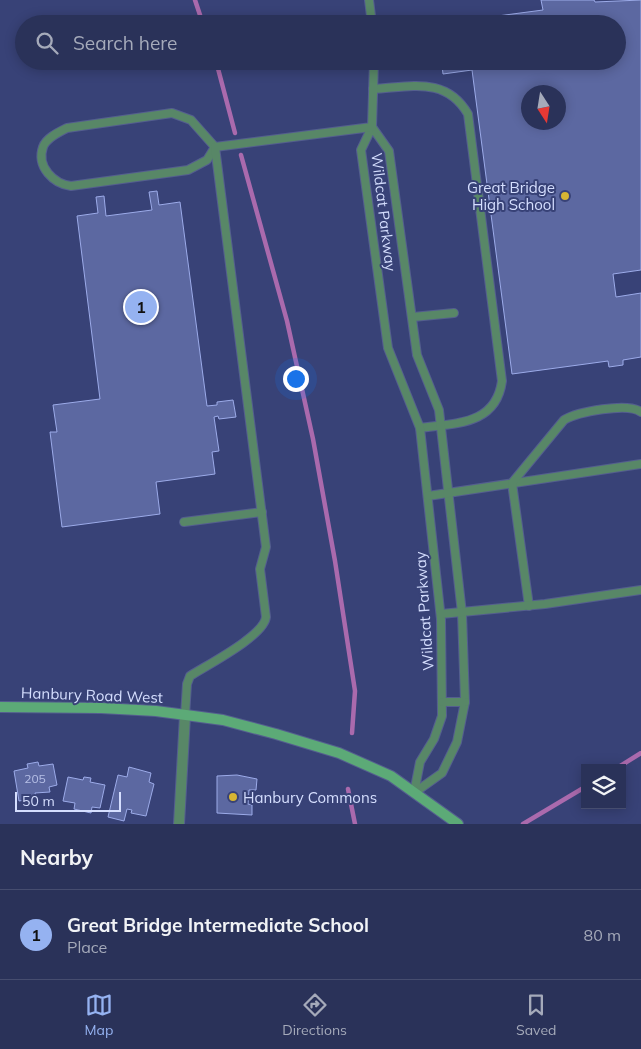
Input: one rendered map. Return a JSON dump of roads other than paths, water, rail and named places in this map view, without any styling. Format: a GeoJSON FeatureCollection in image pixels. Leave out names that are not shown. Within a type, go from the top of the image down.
{"type":"FeatureCollection","features":[{"type":"Feature","properties":{"kind":"main road","name":"Hanbury Road West"},"geometry":{"type":"LineString","coordinates":[[0,707],[101,708],[156,711],[223,720],[339,753],[391,776],[458,824]]}},
{"type":"Feature","properties":{"kind":"street"},"geometry":{"type":"LineString","coordinates":[[179,824],[185,716]]}},
{"type":"Feature","properties":{"kind":"lane"},"geometry":{"type":"LineString","coordinates":[[369,0],[371,15]]}},
{"type":"Feature","properties":{"kind":"lane"},"geometry":{"type":"LineString","coordinates":[[215,147],[372,127],[374,70]]}},
{"type":"Feature","properties":{"kind":"lane"},"geometry":{"type":"LineString","coordinates":[[374,89],[423,86],[441,88],[461,102],[468,114],[502,381],[497,403],[489,411],[464,422],[420,428]]}},
{"type":"Feature","properties":{"kind":"lane"},"geometry":{"type":"LineString","coordinates":[[185,716],[187,684],[190,676],[256,635],[265,624],[260,569],[266,548],[215,147],[190,120],[172,113],[67,128],[53,135],[43,146],[42,159],[53,180],[71,186],[188,170],[207,160],[215,147]]}},
{"type":"Feature","properties":{"kind":"lane","name":"Wildcat Parkway"},"geometry":{"type":"LineString","coordinates":[[372,127],[389,151],[417,355],[439,410],[462,613],[465,702],[457,742],[442,773],[414,793],[420,762],[434,738],[442,716],[441,614],[420,428],[388,348],[361,150],[372,127]]}},
{"type":"Feature","properties":{"kind":"lane"},"geometry":{"type":"LineString","coordinates":[[413,317],[454,313]]}},
{"type":"Feature","properties":{"kind":"lane"},"geometry":{"type":"LineString","coordinates":[[529,606],[512,484],[564,420],[573,415],[626,407],[641,412]]}},
{"type":"Feature","properties":{"kind":"lane"},"geometry":{"type":"LineString","coordinates":[[428,496],[641,464]]}},
{"type":"Feature","properties":{"kind":"lane"},"geometry":{"type":"LineString","coordinates":[[184,522],[262,512]]}},
{"type":"Feature","properties":{"kind":"lane"},"geometry":{"type":"LineString","coordinates":[[441,614],[529,606],[641,590]]}},
{"type":"Feature","properties":{"kind":"lane"},"geometry":{"type":"LineString","coordinates":[[443,702],[465,702]]}},
{"type":"Feature","properties":{"kind":"waterway"},"geometry":{"type":"LineString","coordinates":[[195,0],[200,15]]}},
{"type":"Feature","properties":{"kind":"waterway"},"geometry":{"type":"LineString","coordinates":[[218,70],[235,133]]}},
{"type":"Feature","properties":{"kind":"waterway"},"geometry":{"type":"LineString","coordinates":[[241,155],[287,321],[313,439],[335,561],[355,691],[352,733]]}},
{"type":"Feature","properties":{"kind":"waterway"},"geometry":{"type":"LineString","coordinates":[[623,764],[641,753]]}},
{"type":"Feature","properties":{"kind":"waterway"},"geometry":{"type":"LineString","coordinates":[[348,789],[355,824]]}},
{"type":"Feature","properties":{"kind":"waterway"},"geometry":{"type":"LineString","coordinates":[[523,824],[581,789]]}},
{"type":"Feature","properties":{"kind":"place","name":"Great Bridge High School"},"geometry":{"type":"Point","coordinates":[565,196]}},
{"type":"Feature","properties":{"kind":"place","name":"Great Bridge Intermediate School"},"geometry":{"type":"Point","coordinates":[141,307]}},
{"type":"Feature","properties":{"kind":"place","name":"Hanbury Commons"},"geometry":{"type":"Point","coordinates":[233,797]}}]}
